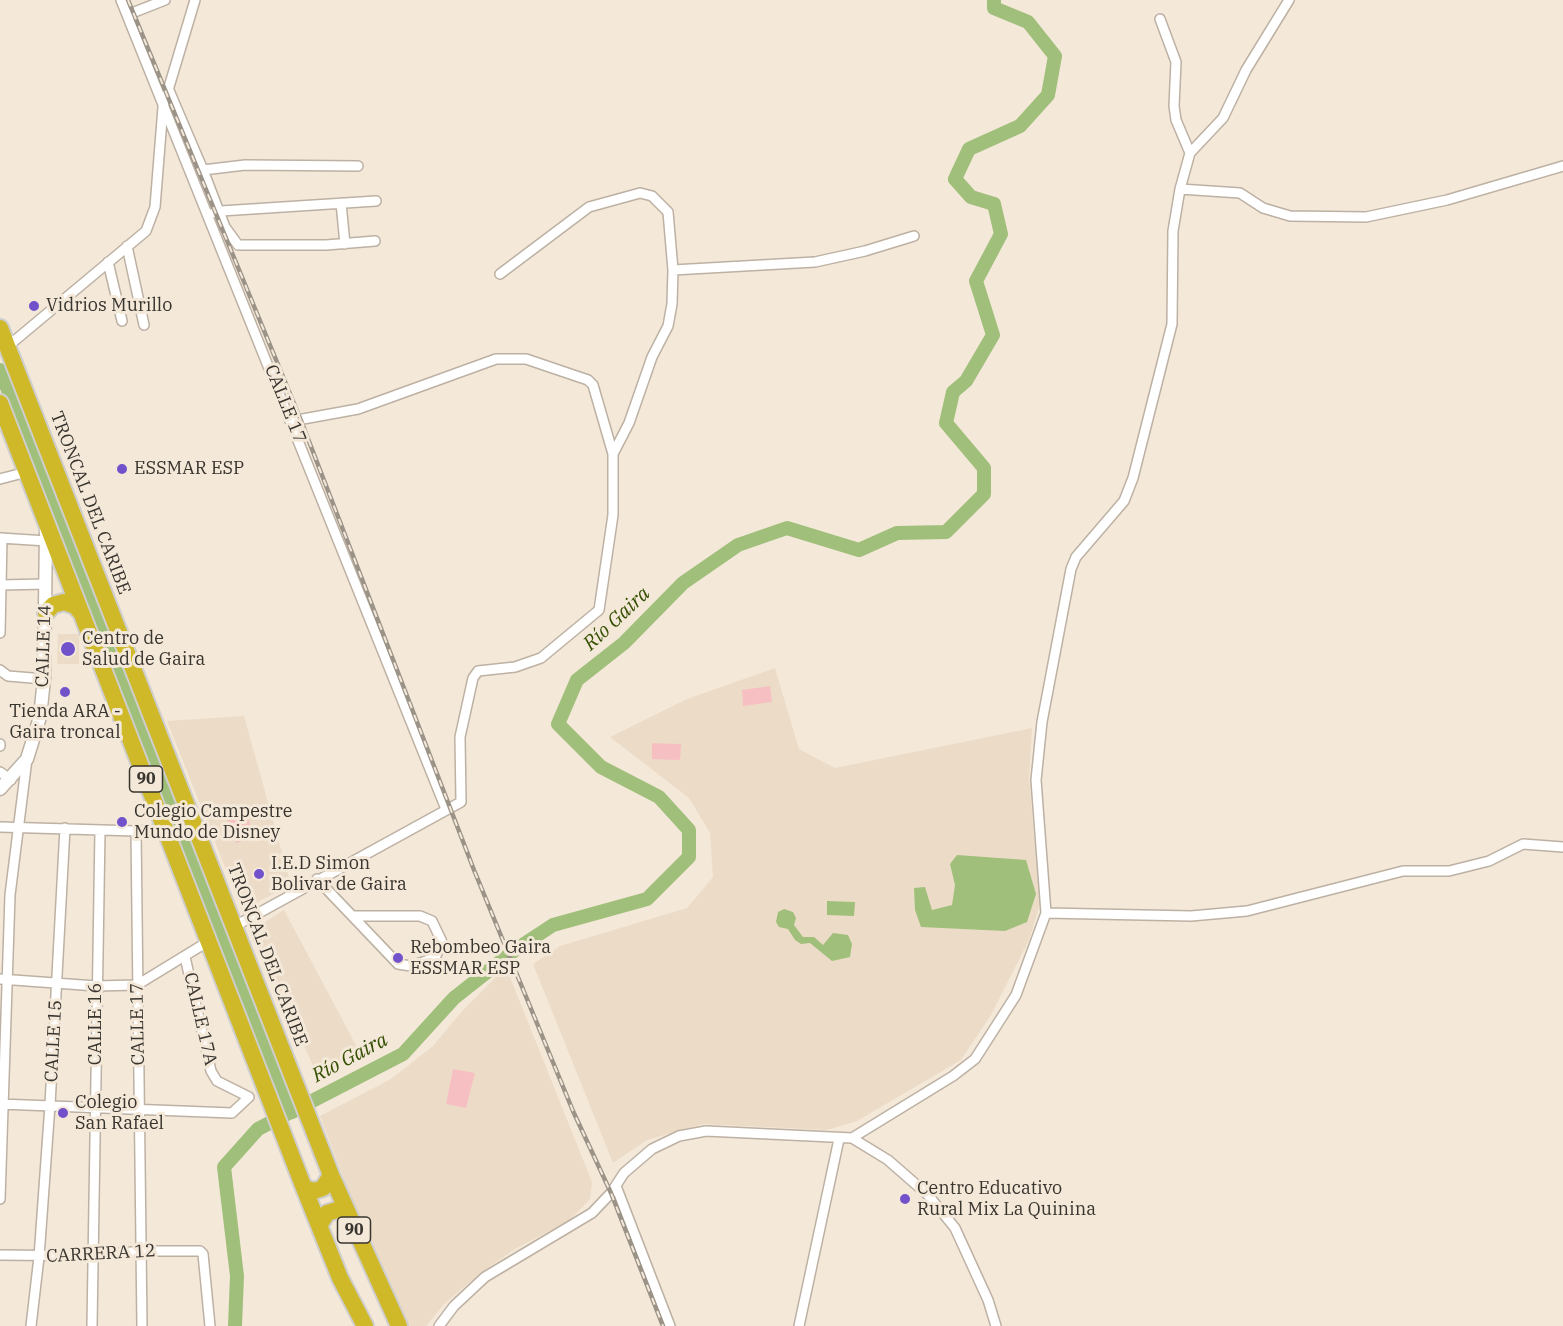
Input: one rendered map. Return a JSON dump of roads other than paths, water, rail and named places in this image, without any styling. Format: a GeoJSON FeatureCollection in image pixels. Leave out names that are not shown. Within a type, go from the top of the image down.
{"type":"FeatureCollection","features":[{"type":"Feature","properties":{"kind":"highway","name":"TRONCAL DEL CARIBE"},"geometry":{"type":"LineString","coordinates":[[0,328],[316,1131],[331,1175],[399,1326]]}},
{"type":"Feature","properties":{"kind":"highway","name":"90"},"geometry":{"type":"LineString","coordinates":[[0,403],[304,1188],[340,1278],[364,1326]]}},
{"type":"Feature","properties":{"kind":"highway"},"geometry":{"type":"LineString","coordinates":[[46,613],[53,605],[64,602],[75,606],[82,614]]}},
{"type":"Feature","properties":{"kind":"highway"},"geometry":{"type":"LineString","coordinates":[[304,1188],[319,1190],[327,1185],[331,1175]]}},
{"type":"Feature","properties":{"kind":"highway"},"geometry":{"type":"LineString","coordinates":[[319,1226],[327,1214],[337,1210],[347,1213]]}},
{"type":"Feature","properties":{"kind":"highway"},"geometry":{"type":"LineString","coordinates":[[340,1278],[358,1326]]}},
{"type":"Feature","properties":{"kind":"main road","name":"CALLE 14"},"geometry":{"type":"LineString","coordinates":[[27,759],[40,717],[44,679],[46,521]]}},
{"type":"Feature","properties":{"kind":"main road"},"geometry":{"type":"LineString","coordinates":[[0,789],[11,780],[27,759]]}},
{"type":"Feature","properties":{"kind":"street","name":"CALLE 17"},"geometry":{"type":"LineString","coordinates":[[122,0],[446,809]]}},
{"type":"Feature","properties":{"kind":"street"},"geometry":{"type":"LineString","coordinates":[[128,15],[165,0]]}},
{"type":"Feature","properties":{"kind":"street"},"geometry":{"type":"LineString","coordinates":[[7,347],[146,231],[155,207],[163,107],[195,0]]}},
{"type":"Feature","properties":{"kind":"street"},"geometry":{"type":"LineString","coordinates":[[439,1326],[454,1306],[485,1277],[574,1226],[592,1213],[616,1186],[624,1173],[652,1149],[679,1136],[706,1131],[852,1138],[953,1076],[975,1059],[1016,995],[1046,913],[1036,780],[1042,722],[1071,569],[1076,557],[1124,501],[1136,467],[1172,324],[1173,231],[1180,189],[1190,153],[1223,118],[1246,70],[1289,0]]}},
{"type":"Feature","properties":{"kind":"street"},"geometry":{"type":"LineString","coordinates":[[1160,18],[1176,62],[1174,106],[1176,120],[1190,153]]}},
{"type":"Feature","properties":{"kind":"street"},"geometry":{"type":"LineString","coordinates":[[168,88],[231,240],[238,245],[345,244],[375,241]]}},
{"type":"Feature","properties":{"kind":"street"},"geometry":{"type":"LineString","coordinates":[[203,170],[257,165],[358,165]]}},
{"type":"Feature","properties":{"kind":"street"},"geometry":{"type":"LineString","coordinates":[[1180,189],[1240,193],[1263,208],[1290,216],[1366,217],[1447,200],[1563,166]]}},
{"type":"Feature","properties":{"kind":"street"},"geometry":{"type":"LineString","coordinates":[[500,274],[589,207],[640,194],[652,196],[668,212],[673,270],[672,304],[668,326],[652,357],[629,423],[613,454]]}},
{"type":"Feature","properties":{"kind":"street"},"geometry":{"type":"LineString","coordinates":[[208,216],[218,212],[376,201]]}},
{"type":"Feature","properties":{"kind":"street"},"geometry":{"type":"LineString","coordinates":[[341,203],[345,244]]}},
{"type":"Feature","properties":{"kind":"street"},"geometry":{"type":"LineString","coordinates":[[673,270],[815,262],[865,251],[914,236]]}},
{"type":"Feature","properties":{"kind":"street"},"geometry":{"type":"LineString","coordinates":[[127,246],[144,325]]}},
{"type":"Feature","properties":{"kind":"street"},"geometry":{"type":"LineString","coordinates":[[108,262],[122,321]]}},
{"type":"Feature","properties":{"kind":"street"},"geometry":{"type":"LineString","coordinates":[[235,926],[461,802],[459,737],[473,678],[478,671],[515,667],[541,658],[599,610],[613,515],[613,454],[593,385],[588,380],[526,359],[496,359],[358,409],[292,421]]}},
{"type":"Feature","properties":{"kind":"street"},"geometry":{"type":"LineString","coordinates":[[0,479],[27,472]]}},
{"type":"Feature","properties":{"kind":"street"},"geometry":{"type":"LineString","coordinates":[[0,633],[1,538],[47,541]]}},
{"type":"Feature","properties":{"kind":"street"},"geometry":{"type":"LineString","coordinates":[[1,585],[46,584]]}},
{"type":"Feature","properties":{"kind":"street"},"geometry":{"type":"LineString","coordinates":[[0,670],[8,676],[44,679]]}},
{"type":"Feature","properties":{"kind":"street","name":"CALLE 14"},"geometry":{"type":"LineString","coordinates":[[0,1199],[4,979],[16,826],[27,759]]}},
{"type":"Feature","properties":{"kind":"street"},"geometry":{"type":"LineString","coordinates":[[0,772],[11,780]]}},
{"type":"Feature","properties":{"kind":"street"},"geometry":{"type":"LineString","coordinates":[[0,827],[136,831],[165,829]]}},
{"type":"Feature","properties":{"kind":"street","name":"CALLE 15"},"geometry":{"type":"LineString","coordinates":[[31,1326],[39,1257],[50,1105],[65,828]]}},
{"type":"Feature","properties":{"kind":"street","name":"CALLE 16"},"geometry":{"type":"LineString","coordinates":[[92,1326],[100,830]]}},
{"type":"Feature","properties":{"kind":"street","name":"CALLE 17"},"geometry":{"type":"LineString","coordinates":[[136,831],[142,1326]]}},
{"type":"Feature","properties":{"kind":"street"},"geometry":{"type":"LineString","coordinates":[[1046,913],[1191,916],[1247,911],[1403,870],[1449,871],[1489,861],[1523,844],[1563,847]]}},
{"type":"Feature","properties":{"kind":"street"},"geometry":{"type":"LineString","coordinates":[[317,879],[398,964],[411,966],[435,957],[442,942],[432,921],[420,916],[354,916]]}},
{"type":"Feature","properties":{"kind":"street"},"geometry":{"type":"LineString","coordinates":[[4,979],[96,986],[137,985],[209,942]]}},
{"type":"Feature","properties":{"kind":"street","name":"CALLE 17A"},"geometry":{"type":"LineString","coordinates":[[139,1110],[229,1114],[249,1097],[217,1081],[212,1071],[185,957]]}},
{"type":"Feature","properties":{"kind":"street"},"geometry":{"type":"LineString","coordinates":[[2,1104],[139,1110]]}},
{"type":"Feature","properties":{"kind":"street"},"geometry":{"type":"LineString","coordinates":[[852,1138],[888,1160],[928,1195],[955,1228],[984,1290],[996,1326]]}},
{"type":"Feature","properties":{"kind":"street"},"geometry":{"type":"LineString","coordinates":[[799,1326],[839,1139]]}},
{"type":"Feature","properties":{"kind":"street"},"geometry":{"type":"LineString","coordinates":[[616,1186],[670,1326]]}},
{"type":"Feature","properties":{"kind":"street","name":"CARRERA 12"},"geometry":{"type":"LineString","coordinates":[[0,1255],[39,1257],[92,1256],[142,1251],[202,1252],[210,1326]]}},
{"type":"Feature","properties":{"kind":"waterway","name":"Río Gaira"},"geometry":{"type":"LineString","coordinates":[[235,1326],[237,1276],[224,1167],[258,1129],[403,1054],[454,998],[515,950],[553,925],[647,899],[689,857],[689,830],[659,797],[601,767],[558,724],[577,680],[624,643],[683,583],[738,545],[787,528],[859,550],[897,533],[946,532],[984,494],[984,468],[946,423],[953,392],[966,381],[993,335],[976,281],[1001,234],[994,204],[971,197],[955,179],[969,149],[1020,126],[1048,95],[1055,56],[1028,22],[994,8],[994,0]]}},
{"type":"Feature","properties":{"kind":"waterway"},"geometry":{"type":"LineString","coordinates":[[0,370],[292,1112],[300,1108]]}},
{"type":"Feature","properties":{"kind":"railway"},"geometry":{"type":"LineString","coordinates":[[128,0],[300,418],[474,870],[573,1111],[611,1193],[663,1326]]}},
{"type":"Feature","properties":{"kind":"place","name":"Vidrios Murillo"},"geometry":{"type":"Point","coordinates":[34,306]}},
{"type":"Feature","properties":{"kind":"place","name":"ESSMAR ESP"},"geometry":{"type":"Point","coordinates":[122,469]}},
{"type":"Feature","properties":{"kind":"place","name":"Centro de Salud de Gaira"},"geometry":{"type":"Point","coordinates":[68,649]}},
{"type":"Feature","properties":{"kind":"place","name":"Tienda ARA - Gaira troncal"},"geometry":{"type":"Point","coordinates":[65,692]}},
{"type":"Feature","properties":{"kind":"place","name":"Colegio Campestre Mundo de Disney"},"geometry":{"type":"Point","coordinates":[122,822]}},
{"type":"Feature","properties":{"kind":"place","name":"I.E.D Simon Bolivar de Gaira"},"geometry":{"type":"Point","coordinates":[259,874]}},
{"type":"Feature","properties":{"kind":"place","name":"Rebombeo Gaira ESSMAR ESP"},"geometry":{"type":"Point","coordinates":[398,958]}},
{"type":"Feature","properties":{"kind":"place","name":"Colegio San Rafael"},"geometry":{"type":"Point","coordinates":[63,1113]}},
{"type":"Feature","properties":{"kind":"place","name":"Centro Educativo Rural Mix La Quinina"},"geometry":{"type":"Point","coordinates":[905,1199]}}]}
